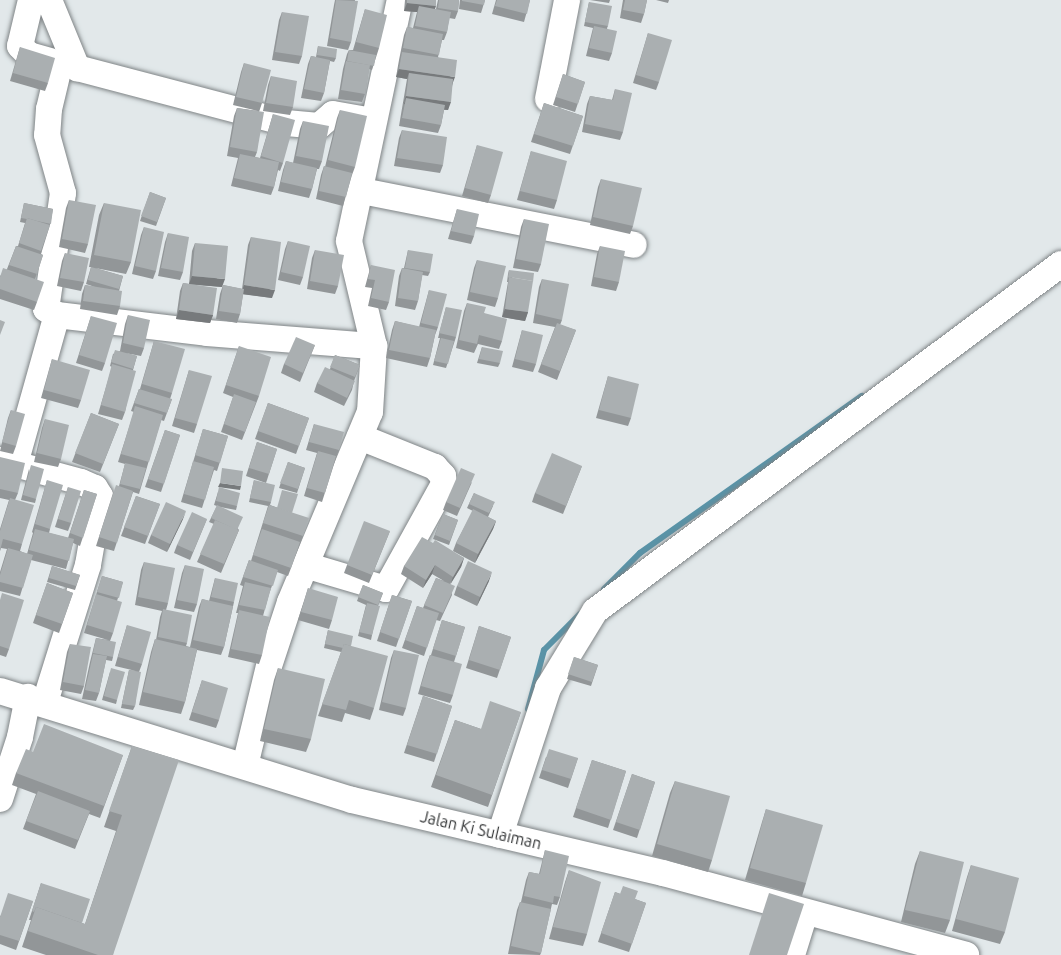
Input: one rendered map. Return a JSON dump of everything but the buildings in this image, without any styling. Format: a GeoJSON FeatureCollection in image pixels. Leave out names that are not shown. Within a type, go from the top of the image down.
{"type":"FeatureCollection","features":[{"type":"Feature","properties":{"kind":"street"},"geometry":{"type":"LineString","coordinates":[[31,0],[20,46],[29,55],[286,123],[319,126],[333,114],[372,121]]}},
{"type":"Feature","properties":{"kind":"street"},"geometry":{"type":"LineString","coordinates":[[49,0],[68,66],[48,109],[47,135],[63,193],[45,306],[57,315],[207,333],[374,346]]}},
{"type":"Feature","properties":{"kind":"street"},"geometry":{"type":"LineString","coordinates":[[244,766],[269,666],[305,566],[360,437],[375,380],[374,346],[349,253],[357,190],[400,0]]}},
{"type":"Feature","properties":{"kind":"street"},"geometry":{"type":"LineString","coordinates":[[548,99],[567,0]]}},
{"type":"Feature","properties":{"kind":"street"},"geometry":{"type":"LineString","coordinates":[[357,190],[634,245]]}},
{"type":"Feature","properties":{"kind":"street"},"geometry":{"type":"LineString","coordinates":[[500,835],[548,688],[595,611],[1061,264]]}},
{"type":"Feature","properties":{"kind":"street"},"geometry":{"type":"LineString","coordinates":[[0,799],[22,731],[88,565],[100,496],[95,488],[81,482],[8,462],[57,315]]}},
{"type":"Feature","properties":{"kind":"street"},"geometry":{"type":"LineString","coordinates":[[305,566],[386,589],[444,484],[443,476],[435,467],[360,437]]}},
{"type":"Feature","properties":{"kind":"street","name":"Jalan Ki Sulaiman"},"geometry":{"type":"LineString","coordinates":[[0,690],[36,699],[352,800],[663,873],[805,913],[885,945],[966,955]]}},
{"type":"Feature","properties":{"kind":"street"},"geometry":{"type":"LineString","coordinates":[[792,955],[805,913]]}},
{"type":"Feature","properties":{"kind":"waterway"},"geometry":{"type":"LineString","coordinates":[[604,589],[640,553],[862,396]]}},
{"type":"Feature","properties":{"kind":"waterway"},"geometry":{"type":"LineString","coordinates":[[528,709],[544,650],[580,614]]}}]}
